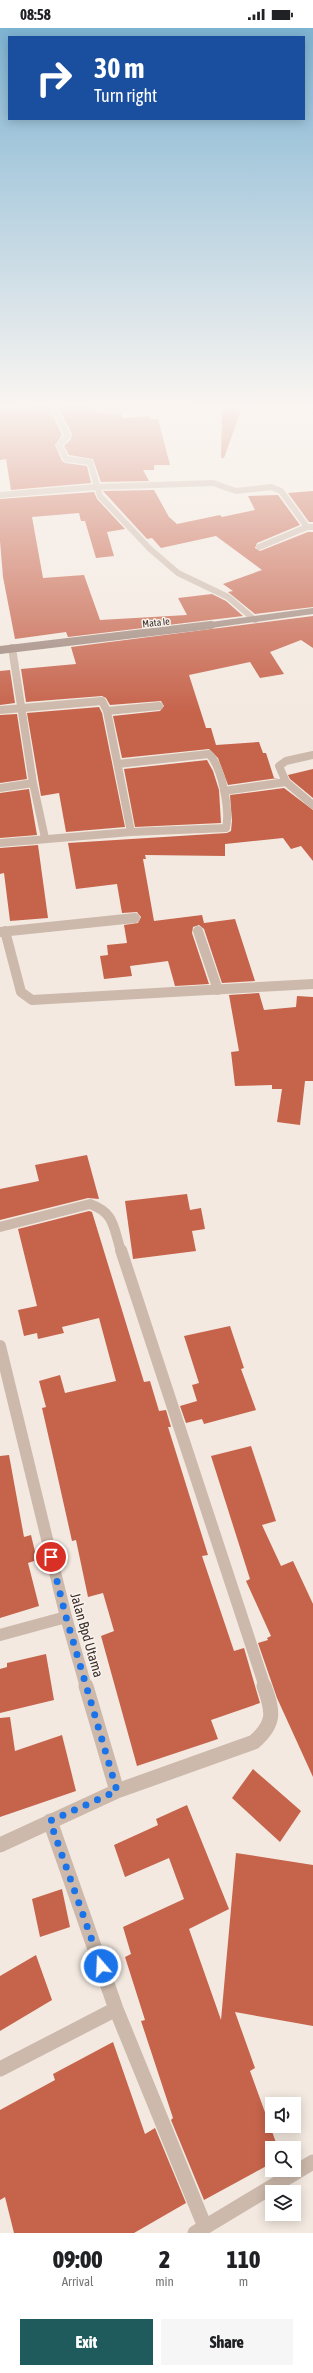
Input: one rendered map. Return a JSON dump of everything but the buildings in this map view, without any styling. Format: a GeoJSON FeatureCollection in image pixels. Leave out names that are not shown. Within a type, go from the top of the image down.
{"type":"FeatureCollection","features":[{"type":"Feature","properties":{"kind":"street"},"geometry":{"type":"LineString","coordinates":[[113,508],[138,537],[172,569],[192,581],[228,597],[255,620]]}},
{"type":"Feature","properties":{"kind":"street"},"geometry":{"type":"LineString","coordinates":[[259,547],[310,527],[295,508]]}},
{"type":"Feature","properties":{"kind":"street","name":"Mata Ie"},"geometry":{"type":"LineString","coordinates":[[0,650],[255,620],[313,611]]}},
{"type":"Feature","properties":{"kind":"street"},"geometry":{"type":"LineString","coordinates":[[12,648],[33,784],[45,838]]}},
{"type":"Feature","properties":{"kind":"street"},"geometry":{"type":"LineString","coordinates":[[0,710],[98,700],[102,701],[107,711],[131,832]]}},
{"type":"Feature","properties":{"kind":"street"},"geometry":{"type":"LineString","coordinates":[[107,711],[160,706]]}},
{"type":"Feature","properties":{"kind":"street"},"geometry":{"type":"LineString","coordinates":[[0,843],[45,838],[131,832],[226,828],[227,822],[224,791],[215,759],[209,754],[118,764]]}},
{"type":"Feature","properties":{"kind":"street"},"geometry":{"type":"LineString","coordinates":[[313,755],[280,763],[280,770],[286,782],[313,805]]}},
{"type":"Feature","properties":{"kind":"street"},"geometry":{"type":"LineString","coordinates":[[224,791],[286,782]]}},
{"type":"Feature","properties":{"kind":"street"},"geometry":{"type":"LineString","coordinates":[[0,788],[33,784]]}},
{"type":"Feature","properties":{"kind":"street"},"geometry":{"type":"LineString","coordinates":[[135,918],[2,931],[21,992],[32,1000],[313,984]]}},
{"type":"Feature","properties":{"kind":"street"},"geometry":{"type":"LineString","coordinates":[[198,931],[218,990]]}},
{"type":"Feature","properties":{"kind":"street"},"geometry":{"type":"LineString","coordinates":[[0,1227],[90,1204],[104,1209],[110,1217],[271,1706],[270,1727],[254,1742],[117,1791],[0,1845]]}},
{"type":"Feature","properties":{"kind":"street","name":"Jalan Bpd Utama"},"geometry":{"type":"LineString","coordinates":[[0,1346],[66,1617],[117,1791]]}},
{"type":"Feature","properties":{"kind":"street"},"geometry":{"type":"LineString","coordinates":[[0,1635],[66,1617]]}},
{"type":"Feature","properties":{"kind":"street"},"geometry":{"type":"LineString","coordinates":[[50,1821],[116,2009],[200,2230],[313,2162]]}},
{"type":"Feature","properties":{"kind":"street"},"geometry":{"type":"LineString","coordinates":[[0,2069],[116,2009]]}},
{"type":"Feature","properties":{"kind":"route"},"geometry":{"type":"LineString","coordinates":[[51,1557],[66,1617],[117,1791],[50,1821],[101,1966]]}}]}
